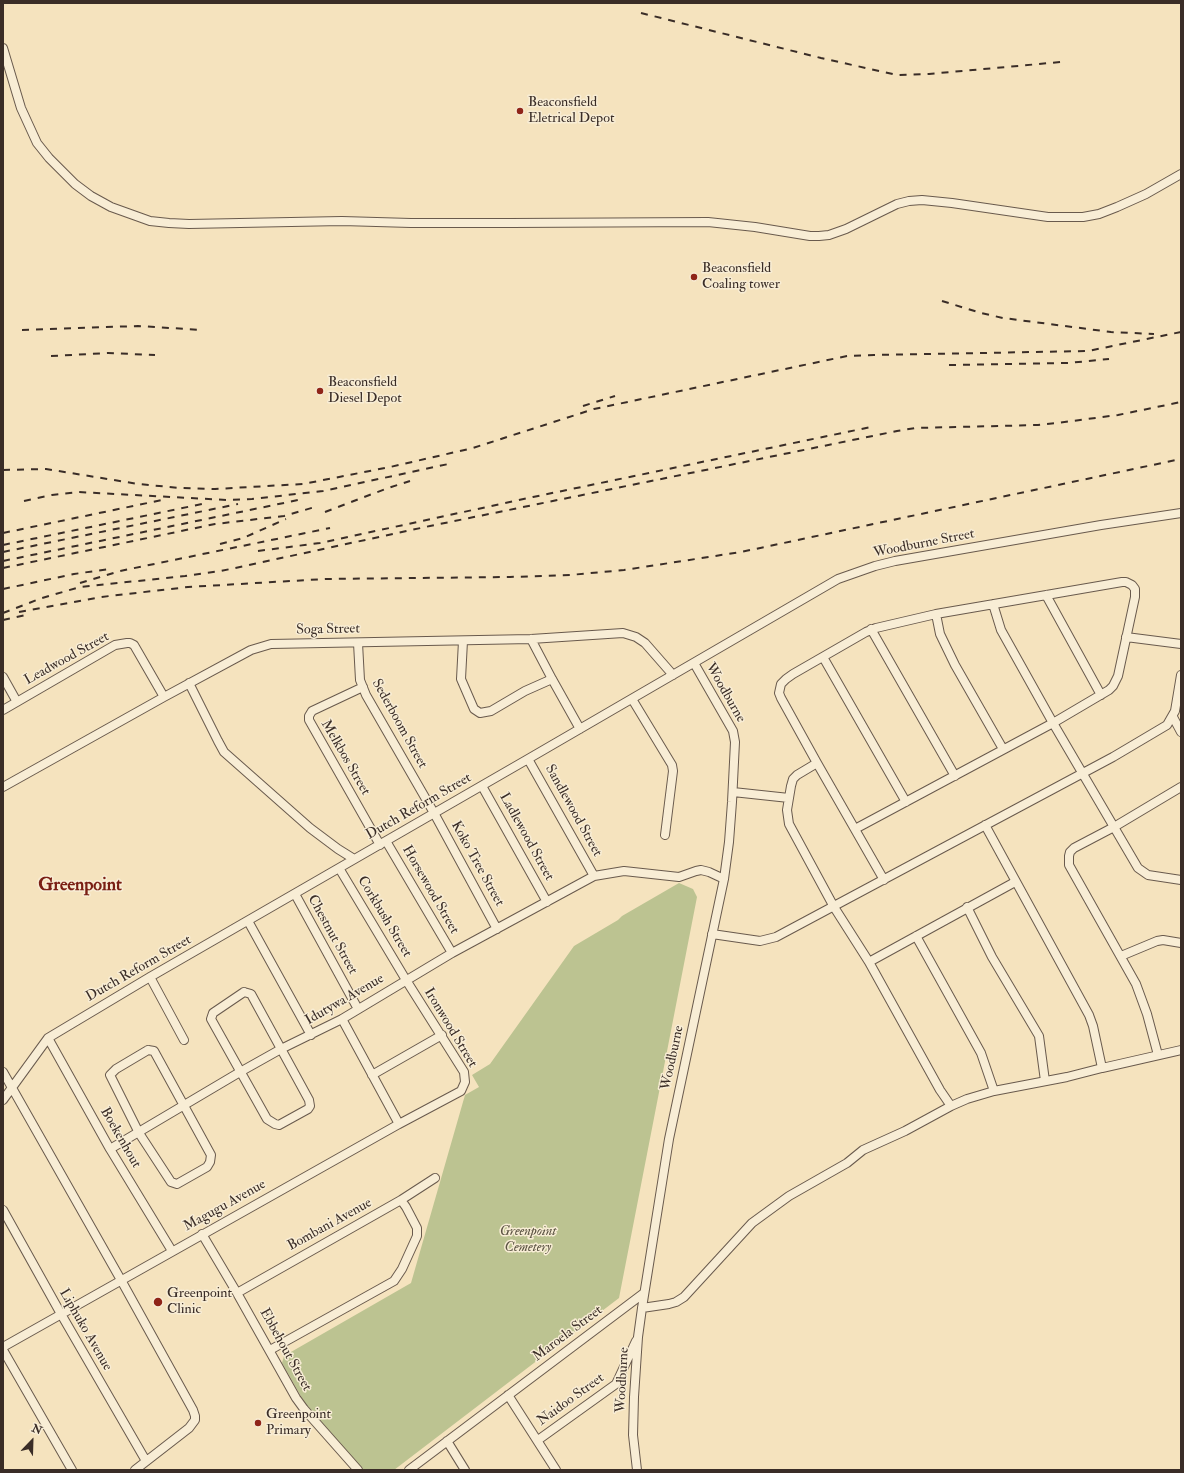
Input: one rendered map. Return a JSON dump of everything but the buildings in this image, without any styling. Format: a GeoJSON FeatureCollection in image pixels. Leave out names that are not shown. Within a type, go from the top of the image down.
{"type":"FeatureCollection","features":[{"type":"Feature","properties":{"kind":"street"},"geometry":{"type":"LineString","coordinates":[[3,48],[21,108],[37,143],[49,158],[75,184],[91,196],[111,207],[150,221],[169,224],[342,220],[411,223],[511,224],[708,222],[819,236],[829,235],[846,229],[897,204],[922,200],[1048,217],[1083,217],[1099,214],[1117,207],[1146,194],[1181,174]]}},
{"type":"Feature","properties":{"kind":"street","name":"Woodburne Street"},"geometry":{"type":"LineString","coordinates":[[694,663],[838,579],[869,568],[941,553],[1100,525],[1181,513]]}},
{"type":"Feature","properties":{"kind":"street"},"geometry":{"type":"LineString","coordinates":[[855,829],[1053,723],[1109,690],[1116,682],[1126,637],[1135,589],[1130,583],[1122,582],[936,614],[872,629],[786,679],[781,684],[779,693],[817,763],[884,880]]}},
{"type":"Feature","properties":{"kind":"street"},"geometry":{"type":"LineString","coordinates":[[1046,595],[1101,695]]}},
{"type":"Feature","properties":{"kind":"street"},"geometry":{"type":"LineString","coordinates":[[993,604],[1001,630],[1082,774],[1138,868],[1142,872],[1156,876],[1181,880]]}},
{"type":"Feature","properties":{"kind":"street"},"geometry":{"type":"LineString","coordinates":[[936,614],[940,634],[955,665],[1003,749]]}},
{"type":"Feature","properties":{"kind":"street"},"geometry":{"type":"LineString","coordinates":[[872,629],[955,776]]}},
{"type":"Feature","properties":{"kind":"street","name":"Soga Street"},"geometry":{"type":"LineString","coordinates":[[3,787],[189,683],[251,650],[271,644],[462,641],[532,639],[611,633],[630,634],[645,644],[673,675]]}},
{"type":"Feature","properties":{"kind":"street"},"geometry":{"type":"LineString","coordinates":[[1126,637],[1181,644]]}},
{"type":"Feature","properties":{"kind":"street"},"geometry":{"type":"LineString","coordinates":[[532,639],[552,680],[580,730]]}},
{"type":"Feature","properties":{"kind":"street"},"geometry":{"type":"LineString","coordinates":[[462,641],[461,679],[474,709],[480,713],[491,711],[525,691],[552,680]]}},
{"type":"Feature","properties":{"kind":"street","name":"Leadwood Street"},"geometry":{"type":"LineString","coordinates":[[3,710],[116,645],[126,643],[134,645],[164,697]]}},
{"type":"Feature","properties":{"kind":"street","name":"Sederboom Street"},"geometry":{"type":"LineString","coordinates":[[358,643],[360,680],[362,687],[434,813]]}},
{"type":"Feature","properties":{"kind":"street"},"geometry":{"type":"LineString","coordinates":[[823,657],[906,802]]}},
{"type":"Feature","properties":{"kind":"street","name":"Dutch Reform Street"},"geometry":{"type":"LineString","coordinates":[[3,1100],[48,1038],[150,977],[694,663]]}},
{"type":"Feature","properties":{"kind":"street","name":"Woodburne"},"geometry":{"type":"LineString","coordinates":[[637,1470],[633,1435],[638,1337],[644,1293],[669,1139],[724,879],[733,792],[735,742],[733,731],[694,663]]}},
{"type":"Feature","properties":{"kind":"street"},"geometry":{"type":"LineString","coordinates":[[712,934],[766,940],[776,937],[1082,774],[1163,729],[1167,725],[1173,717],[1177,704],[1181,675]]}},
{"type":"Feature","properties":{"kind":"street"},"geometry":{"type":"LineString","coordinates":[[3,677],[17,702]]}},
{"type":"Feature","properties":{"kind":"street"},"geometry":{"type":"LineString","coordinates":[[189,683],[224,752],[310,828],[354,859]]}},
{"type":"Feature","properties":{"kind":"street","name":"Melkbos Street"},"geometry":{"type":"LineString","coordinates":[[362,687],[312,711],[309,716],[309,720],[383,843]]}},
{"type":"Feature","properties":{"kind":"street"},"geometry":{"type":"LineString","coordinates":[[632,699],[672,765],[673,771],[665,836]]}},
{"type":"Feature","properties":{"kind":"street"},"geometry":{"type":"LineString","coordinates":[[1173,717],[1181,732]]}},
{"type":"Feature","properties":{"kind":"street","name":"Sandlewood Street"},"geometry":{"type":"LineString","coordinates":[[528,759],[594,876]]}},
{"type":"Feature","properties":{"kind":"street"},"geometry":{"type":"LineString","coordinates":[[817,763],[797,774],[793,779],[789,798],[787,818],[788,824],[834,907],[869,962],[940,1090],[951,1106]]}},
{"type":"Feature","properties":{"kind":"street","name":"Ladlewood Street"},"geometry":{"type":"LineString","coordinates":[[482,786],[547,902]]}},
{"type":"Feature","properties":{"kind":"street"},"geometry":{"type":"LineString","coordinates":[[1158,1055],[1143,1001],[1121,956],[1069,865],[1068,860],[1070,852],[1074,848],[1114,827],[1181,787]]}},
{"type":"Feature","properties":{"kind":"street"},"geometry":{"type":"LineString","coordinates":[[733,792],[789,798]]}},
{"type":"Feature","properties":{"kind":"street","name":"Koko Tree Street"},"geometry":{"type":"LineString","coordinates":[[434,813],[497,928]]}},
{"type":"Feature","properties":{"kind":"street"},"geometry":{"type":"LineString","coordinates":[[985,825],[1089,1015],[1093,1026],[1102,1068]]}},
{"type":"Feature","properties":{"kind":"street","name":"Horsewood Street"},"geometry":{"type":"LineString","coordinates":[[383,843],[452,953]]}},
{"type":"Feature","properties":{"kind":"street","name":"Corkbush Street"},"geometry":{"type":"LineString","coordinates":[[339,868],[406,980]]}},
{"type":"Feature","properties":{"kind":"street","name":"Idutywa Avenue"},"geometry":{"type":"LineString","coordinates":[[110,1149],[240,1072],[342,1019],[452,953],[594,876],[624,871],[679,877],[701,870],[724,879]]}},
{"type":"Feature","properties":{"kind":"street"},"geometry":{"type":"LineString","coordinates":[[869,962],[1015,882]]}},
{"type":"Feature","properties":{"kind":"street","name":"Chestnut Street"},"geometry":{"type":"LineString","coordinates":[[295,894],[358,1009]]}},
{"type":"Feature","properties":{"kind":"street"},"geometry":{"type":"LineString","coordinates":[[967,907],[992,957],[1039,1036],[1045,1081]]}},
{"type":"Feature","properties":{"kind":"street"},"geometry":{"type":"LineString","coordinates":[[248,921],[311,1035]]}},
{"type":"Feature","properties":{"kind":"street"},"geometry":{"type":"LineString","coordinates":[[916,936],[981,1053],[994,1091]]}},
{"type":"Feature","properties":{"kind":"street"},"geometry":{"type":"LineString","coordinates":[[1121,956],[1157,941],[1181,940]]}},
{"type":"Feature","properties":{"kind":"street"},"geometry":{"type":"LineString","coordinates":[[150,977],[184,1040]]}},
{"type":"Feature","properties":{"kind":"street","name":"Ironwood Street"},"geometry":{"type":"LineString","coordinates":[[406,980],[464,1072],[465,1082],[461,1091]]}},
{"type":"Feature","properties":{"kind":"street"},"geometry":{"type":"LineString","coordinates":[[247,992],[251,994],[282,1049],[308,1096],[310,1103],[308,1109],[283,1124],[275,1124],[267,1119],[240,1072],[211,1019],[213,1014],[241,994],[247,992]]}},
{"type":"Feature","properties":{"kind":"street"},"geometry":{"type":"LineString","coordinates":[[342,1019],[399,1124]]}},
{"type":"Feature","properties":{"kind":"street"},"geometry":{"type":"LineString","coordinates":[[372,1074],[442,1035]]}},
{"type":"Feature","properties":{"kind":"street","name":"Boekenhout"},"geometry":{"type":"LineString","coordinates":[[48,1038],[110,1149],[172,1251]]}},
{"type":"Feature","properties":{"kind":"street"},"geometry":{"type":"LineString","coordinates":[[148,1050],[154,1051],[184,1105],[211,1155],[210,1162],[207,1167],[179,1183],[173,1183],[168,1178],[139,1133],[110,1075],[116,1069],[148,1050]]}},
{"type":"Feature","properties":{"kind":"street"},"geometry":{"type":"LineString","coordinates":[[642,1308],[676,1302],[684,1296],[746,1229],[789,1196],[846,1163],[863,1150],[905,1131],[951,1106],[967,1099],[994,1091],[1181,1050]]}},
{"type":"Feature","properties":{"kind":"street"},"geometry":{"type":"LineString","coordinates":[[3,1072],[195,1416],[193,1424],[189,1428],[135,1470]]}},
{"type":"Feature","properties":{"kind":"street","name":"Magugu Avenue"},"geometry":{"type":"LineString","coordinates":[[3,1347],[202,1234],[461,1091]]}},
{"type":"Feature","properties":{"kind":"street","name":"Bombani Avenue"},"geometry":{"type":"LineString","coordinates":[[237,1293],[401,1200],[435,1178]]}},
{"type":"Feature","properties":{"kind":"street"},"geometry":{"type":"LineString","coordinates":[[270,1350],[387,1285],[396,1278],[416,1240],[418,1232],[401,1200]]}},
{"type":"Feature","properties":{"kind":"street","name":"Liphuko Avenue"},"geometry":{"type":"LineString","coordinates":[[3,1210],[146,1461]]}},
{"type":"Feature","properties":{"kind":"street","name":"Ebbehout Street"},"geometry":{"type":"LineString","coordinates":[[202,1234],[304,1409],[358,1470]]}},
{"type":"Feature","properties":{"kind":"street","name":"Maroela Street"},"geometry":{"type":"LineString","coordinates":[[409,1470],[644,1293]]}},
{"type":"Feature","properties":{"kind":"street","name":"Naidoo Street"},"geometry":{"type":"LineString","coordinates":[[538,1440],[616,1384],[638,1337]]}},
{"type":"Feature","properties":{"kind":"street"},"geometry":{"type":"LineString","coordinates":[[3,1350],[72,1470]]}},
{"type":"Feature","properties":{"kind":"street"},"geometry":{"type":"LineString","coordinates":[[508,1395],[556,1470]]}},
{"type":"Feature","properties":{"kind":"street"},"geometry":{"type":"LineString","coordinates":[[447,1441],[465,1470]]}},
{"type":"Feature","properties":{"kind":"green space","name":"Greenpoint Cemetery"},"geometry":{"type":"Polygon","coordinates":[[[679,883],[693,889],[697,897],[619,1298],[394,1470],[363,1470],[307,1407],[282,1363],[284,1356],[411,1283],[465,1095],[479,1087],[472,1075],[490,1064],[574,946],[679,883]]]}},
{"type":"Feature","properties":{"kind":"railway"},"geometry":{"type":"LineString","coordinates":[[641,13],[821,58],[897,75],[929,74],[1061,62]]}},
{"type":"Feature","properties":{"kind":"railway"},"geometry":{"type":"LineString","coordinates":[[942,301],[1003,318],[1111,332],[1154,334]]}},
{"type":"Feature","properties":{"kind":"railway"},"geometry":{"type":"LineString","coordinates":[[22,330],[138,326],[202,330]]}},
{"type":"Feature","properties":{"kind":"railway"},"geometry":{"type":"LineString","coordinates":[[3,470],[46,469],[138,484],[180,488],[215,489],[303,484],[390,467],[473,448],[594,409],[847,356],[1088,351],[1181,332]]}},
{"type":"Feature","properties":{"kind":"railway"},"geometry":{"type":"LineString","coordinates":[[51,356],[108,353],[155,355]]}},
{"type":"Feature","properties":{"kind":"railway"},"geometry":{"type":"LineString","coordinates":[[949,365],[1068,363],[1109,359]]}},
{"type":"Feature","properties":{"kind":"railway"},"geometry":{"type":"LineString","coordinates":[[583,406],[615,396]]}},
{"type":"Feature","properties":{"kind":"railway"},"geometry":{"type":"LineString","coordinates":[[3,613],[42,598],[80,587],[221,571],[430,526],[897,431],[915,428],[1038,425],[1118,415],[1181,402]]}},
{"type":"Feature","properties":{"kind":"railway"},"geometry":{"type":"LineString","coordinates":[[258,551],[320,543],[871,427]]}},
{"type":"Feature","properties":{"kind":"railway"},"geometry":{"type":"LineString","coordinates":[[19,612],[101,597],[188,587],[325,579],[570,575],[624,570],[741,552],[1181,459]]}},
{"type":"Feature","properties":{"kind":"railway"},"geometry":{"type":"LineString","coordinates":[[24,501],[52,495],[79,492],[227,500],[252,499],[323,491],[453,463]]}},
{"type":"Feature","properties":{"kind":"railway"},"geometry":{"type":"LineString","coordinates":[[325,512],[410,481]]}},
{"type":"Feature","properties":{"kind":"railway"},"geometry":{"type":"LineString","coordinates":[[3,561],[303,499]]}},
{"type":"Feature","properties":{"kind":"railway"},"geometry":{"type":"LineString","coordinates":[[3,533],[162,500]]}},
{"type":"Feature","properties":{"kind":"railway"},"geometry":{"type":"LineString","coordinates":[[3,545],[207,503]]}},
{"type":"Feature","properties":{"kind":"railway"},"geometry":{"type":"LineString","coordinates":[[3,552],[238,504]]}},
{"type":"Feature","properties":{"kind":"railway"},"geometry":{"type":"LineString","coordinates":[[3,568],[215,524],[284,516],[315,507]]}},
{"type":"Feature","properties":{"kind":"railway"},"geometry":{"type":"LineString","coordinates":[[220,544],[243,538],[286,519]]}},
{"type":"Feature","properties":{"kind":"railway"},"geometry":{"type":"LineString","coordinates":[[80,583],[120,571],[330,528]]}},
{"type":"Feature","properties":{"kind":"railway"},"geometry":{"type":"LineString","coordinates":[[3,589],[74,574],[109,569]]}},
{"type":"Feature","properties":{"kind":"railway"},"geometry":{"type":"LineString","coordinates":[[3,620],[26,615]]}},
{"type":"Feature","properties":{"kind":"place","name":"Beaconsfield Eletrical Depot"},"geometry":{"type":"Point","coordinates":[520,111]}},
{"type":"Feature","properties":{"kind":"place","name":"Beaconsfield Coaling tower"},"geometry":{"type":"Point","coordinates":[694,277]}},
{"type":"Feature","properties":{"kind":"place","name":"Beaconsfield Diesel Depot"},"geometry":{"type":"Point","coordinates":[320,391]}},
{"type":"Feature","properties":{"kind":"place","name":"Greenpoint Clinic"},"geometry":{"type":"Point","coordinates":[158,1302]}},
{"type":"Feature","properties":{"kind":"place","name":"Greenpoint Primary"},"geometry":{"type":"Point","coordinates":[258,1423]}},
{"type":"Feature","properties":{"kind":"district","name":"Greenpoint"},"geometry":{"type":"Point","coordinates":[80,886]}}]}
